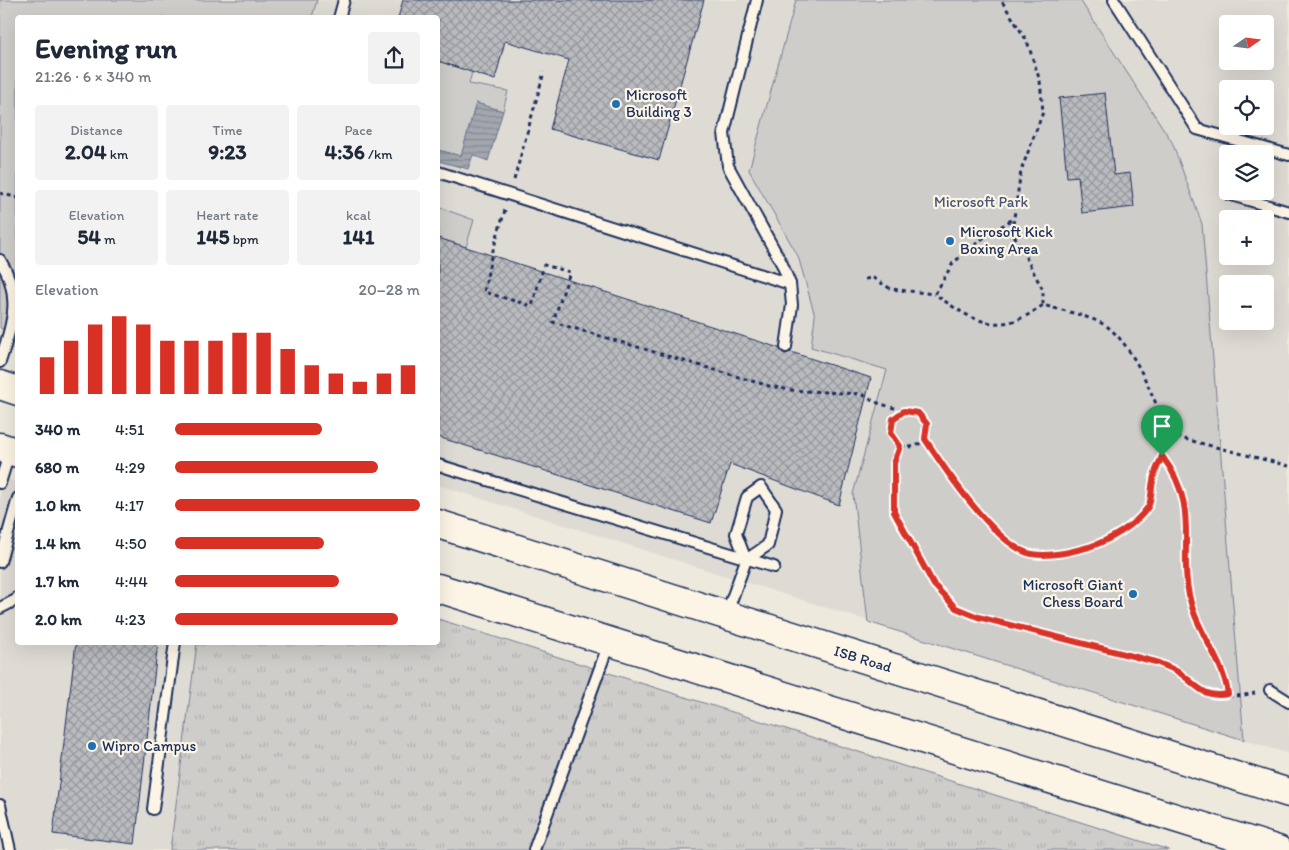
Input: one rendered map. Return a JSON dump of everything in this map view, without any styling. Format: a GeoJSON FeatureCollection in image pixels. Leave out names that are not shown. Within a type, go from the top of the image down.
{"type":"FeatureCollection","features":[{"type":"Feature","properties":{"kind":"main road"},"geometry":{"type":"LineString","coordinates":[[0,385],[15,390]]}},
{"type":"Feature","properties":{"kind":"main road","name":"ISB Road"},"geometry":{"type":"LineString","coordinates":[[440,525],[1289,793]]}},
{"type":"Feature","properties":{"kind":"main road"},"geometry":{"type":"LineString","coordinates":[[440,589],[609,643],[1278,850]]}},
{"type":"Feature","properties":{"kind":"lane"},"geometry":{"type":"LineString","coordinates":[[340,15],[344,0]]}},
{"type":"Feature","properties":{"kind":"lane"},"geometry":{"type":"LineString","coordinates":[[757,0],[724,133],[728,166],[782,264],[790,284],[792,305],[786,347]]}},
{"type":"Feature","properties":{"kind":"lane"},"geometry":{"type":"LineString","coordinates":[[1114,0],[1197,129],[1289,156]]}},
{"type":"Feature","properties":{"kind":"lane"},"geometry":{"type":"LineString","coordinates":[[440,173],[790,284]]}},
{"type":"Feature","properties":{"kind":"lane"},"geometry":{"type":"LineString","coordinates":[[1248,200],[1289,212]]}},
{"type":"Feature","properties":{"kind":"lane"},"geometry":{"type":"LineString","coordinates":[[0,260],[14,290],[13,320],[0,362]]}},
{"type":"Feature","properties":{"kind":"lane"},"geometry":{"type":"LineString","coordinates":[[0,483],[9,450]]}},
{"type":"Feature","properties":{"kind":"lane"},"geometry":{"type":"LineString","coordinates":[[440,466],[774,567]]}},
{"type":"Feature","properties":{"kind":"lane"},"geometry":{"type":"LineString","coordinates":[[726,616],[746,560],[768,545],[776,509],[761,485],[747,497],[736,534],[746,560]]}},
{"type":"Feature","properties":{"kind":"lane"},"geometry":{"type":"LineString","coordinates":[[0,562],[3,540],[15,506]]}},
{"type":"Feature","properties":{"kind":"lane"},"geometry":{"type":"LineString","coordinates":[[0,608],[15,600]]}},
{"type":"Feature","properties":{"kind":"lane"},"geometry":{"type":"LineString","coordinates":[[534,850],[609,643]]}},
{"type":"Feature","properties":{"kind":"lane"},"geometry":{"type":"LineString","coordinates":[[153,809],[175,645]]}},
{"type":"Feature","properties":{"kind":"lane"},"geometry":{"type":"LineString","coordinates":[[1270,690],[1289,702]]}},
{"type":"Feature","properties":{"kind":"lane"},"geometry":{"type":"LineString","coordinates":[[0,805],[10,850]]}},
{"type":"Feature","properties":{"kind":"path"},"geometry":{"type":"LineString","coordinates":[[1001,0],[1027,41],[1040,81],[1043,112],[1021,171],[1012,220],[1012,231],[1016,242],[1043,290],[1043,305]]}},
{"type":"Feature","properties":{"kind":"path"},"geometry":{"type":"LineString","coordinates":[[544,72],[491,257],[484,292],[532,306],[544,265],[570,272],[553,322],[769,386],[790,390],[861,394],[878,403],[918,413],[927,424],[925,439],[961,492],[1005,540],[1031,554],[1066,554],[1098,544],[1131,525],[1149,506],[1153,479],[1169,435],[1129,351],[1108,327],[1079,315],[1043,305]]}},
{"type":"Feature","properties":{"kind":"path"},"geometry":{"type":"LineString","coordinates":[[0,193],[15,197]]}},
{"type":"Feature","properties":{"kind":"path"},"geometry":{"type":"LineString","coordinates":[[935,294],[953,263],[982,239],[1012,220]]}},
{"type":"Feature","properties":{"kind":"path"},"geometry":{"type":"LineString","coordinates":[[865,279],[873,278],[891,289],[935,294],[955,309],[979,322],[1001,325],[1026,318],[1043,305]]}},
{"type":"Feature","properties":{"kind":"path"},"geometry":{"type":"LineString","coordinates":[[900,446],[891,433],[893,419],[904,411]]}},
{"type":"Feature","properties":{"kind":"path"},"geometry":{"type":"LineString","coordinates":[[1169,435],[1289,466]]}},
{"type":"Feature","properties":{"kind":"path"},"geometry":{"type":"LineString","coordinates":[[900,446],[913,447],[925,439]]}},
{"type":"Feature","properties":{"kind":"path"},"geometry":{"type":"LineString","coordinates":[[900,446],[894,463],[894,512],[934,585],[956,608],[978,617],[1156,662],[1178,672],[1198,690],[1216,697],[1228,694],[1241,696],[1270,690]]}},
{"type":"Feature","properties":{"kind":"path"},"geometry":{"type":"LineString","coordinates":[[1162,456],[1174,472],[1184,500],[1188,528],[1187,584],[1193,610],[1226,678],[1228,694]]}},
{"type":"Feature","properties":{"kind":"shaded area"},"geometry":{"type":"Polygon","coordinates":[[[0,0],[1289,0],[1289,754],[440,486],[440,15],[15,15],[15,350],[0,346],[0,0]]]}},
{"type":"Feature","properties":{"kind":"shaded area"},"geometry":{"type":"Polygon","coordinates":[[[476,103],[503,111],[488,161],[473,155],[468,169],[440,162],[440,151],[461,156],[476,103]]]}},
{"type":"Feature","properties":{"kind":"shaded area","name":"Wipro Campus"},"geometry":{"type":"Polygon","coordinates":[[[0,477],[15,481],[15,645],[197,645],[170,850],[0,850],[0,477]]]}},
{"type":"Feature","properties":{"kind":"green space"},"geometry":{"type":"Polygon","coordinates":[[[0,0],[317,0],[313,15],[15,15],[15,332],[0,328],[0,0]]]}},
{"type":"Feature","properties":{"kind":"green space","name":"Microsoft Park"},"geometry":{"type":"Polygon","coordinates":[[[796,0],[1080,0],[1172,142],[1202,224],[1244,740],[868,622],[853,494],[887,370],[811,347],[815,316],[798,256],[749,170],[796,0]]]}},
{"type":"Feature","properties":{"kind":"green space"},"geometry":{"type":"Polygon","coordinates":[[[440,62],[472,72],[469,84],[508,91],[503,111],[476,103],[461,156],[440,151],[440,62]]]}},
{"type":"Feature","properties":{"kind":"green space"},"geometry":{"type":"Polygon","coordinates":[[[440,208],[474,220],[466,247],[440,239],[440,208]]]}},
{"type":"Feature","properties":{"kind":"green space"},"geometry":{"type":"Polygon","coordinates":[[[440,620],[1169,850],[170,850],[197,645],[440,645],[440,620]]]}},
{"type":"Feature","properties":{"kind":"building","name":"Microsoft Building 3"},"geometry":{"type":"Polygon","coordinates":[[[403,0],[704,0],[659,160],[550,129],[569,60],[505,41],[495,80],[440,62],[440,15],[399,15],[403,0]]]}},
{"type":"Feature","properties":{"kind":"building"},"geometry":{"type":"Polygon","coordinates":[[[1105,93],[1114,175],[1130,173],[1134,207],[1082,213],[1078,176],[1067,177],[1059,98],[1105,93]]]}},
{"type":"Feature","properties":{"kind":"building"},"geometry":{"type":"Polygon","coordinates":[[[440,239],[779,348],[785,354],[791,352],[871,378],[839,505],[730,464],[711,523],[440,438],[440,239]]]}},
{"type":"Feature","properties":{"kind":"building"},"geometry":{"type":"Polygon","coordinates":[[[76,645],[158,645],[135,844],[53,834],[76,645]]]}},
{"type":"Feature","properties":{"kind":"place","name":"Microsoft Building 3"},"geometry":{"type":"Point","coordinates":[616,104]}},
{"type":"Feature","properties":{"kind":"place","name":"Microsoft Kick Boxing Area"},"geometry":{"type":"Point","coordinates":[950,241]}},
{"type":"Feature","properties":{"kind":"place","name":"Microsoft Giant Chess Board"},"geometry":{"type":"Point","coordinates":[1133,594]}},
{"type":"Feature","properties":{"kind":"place","name":"Wipro Campus"},"geometry":{"type":"Point","coordinates":[92,746]}},
{"type":"Feature","properties":{"kind":"route"},"geometry":{"type":"LineString","coordinates":[[904,411],[918,413],[927,424],[925,439],[961,492],[983,517],[1005,540],[1031,554],[1066,554],[1098,544],[1131,525],[1149,506],[1153,479],[1162,456],[1174,472],[1184,500],[1188,528],[1187,584],[1193,610],[1216,661],[1226,678],[1228,694],[1216,697],[1198,690],[1178,672],[1156,662],[978,617],[956,608],[934,585],[894,512],[894,463],[900,446],[891,433],[893,419],[904,411]]}}]}
